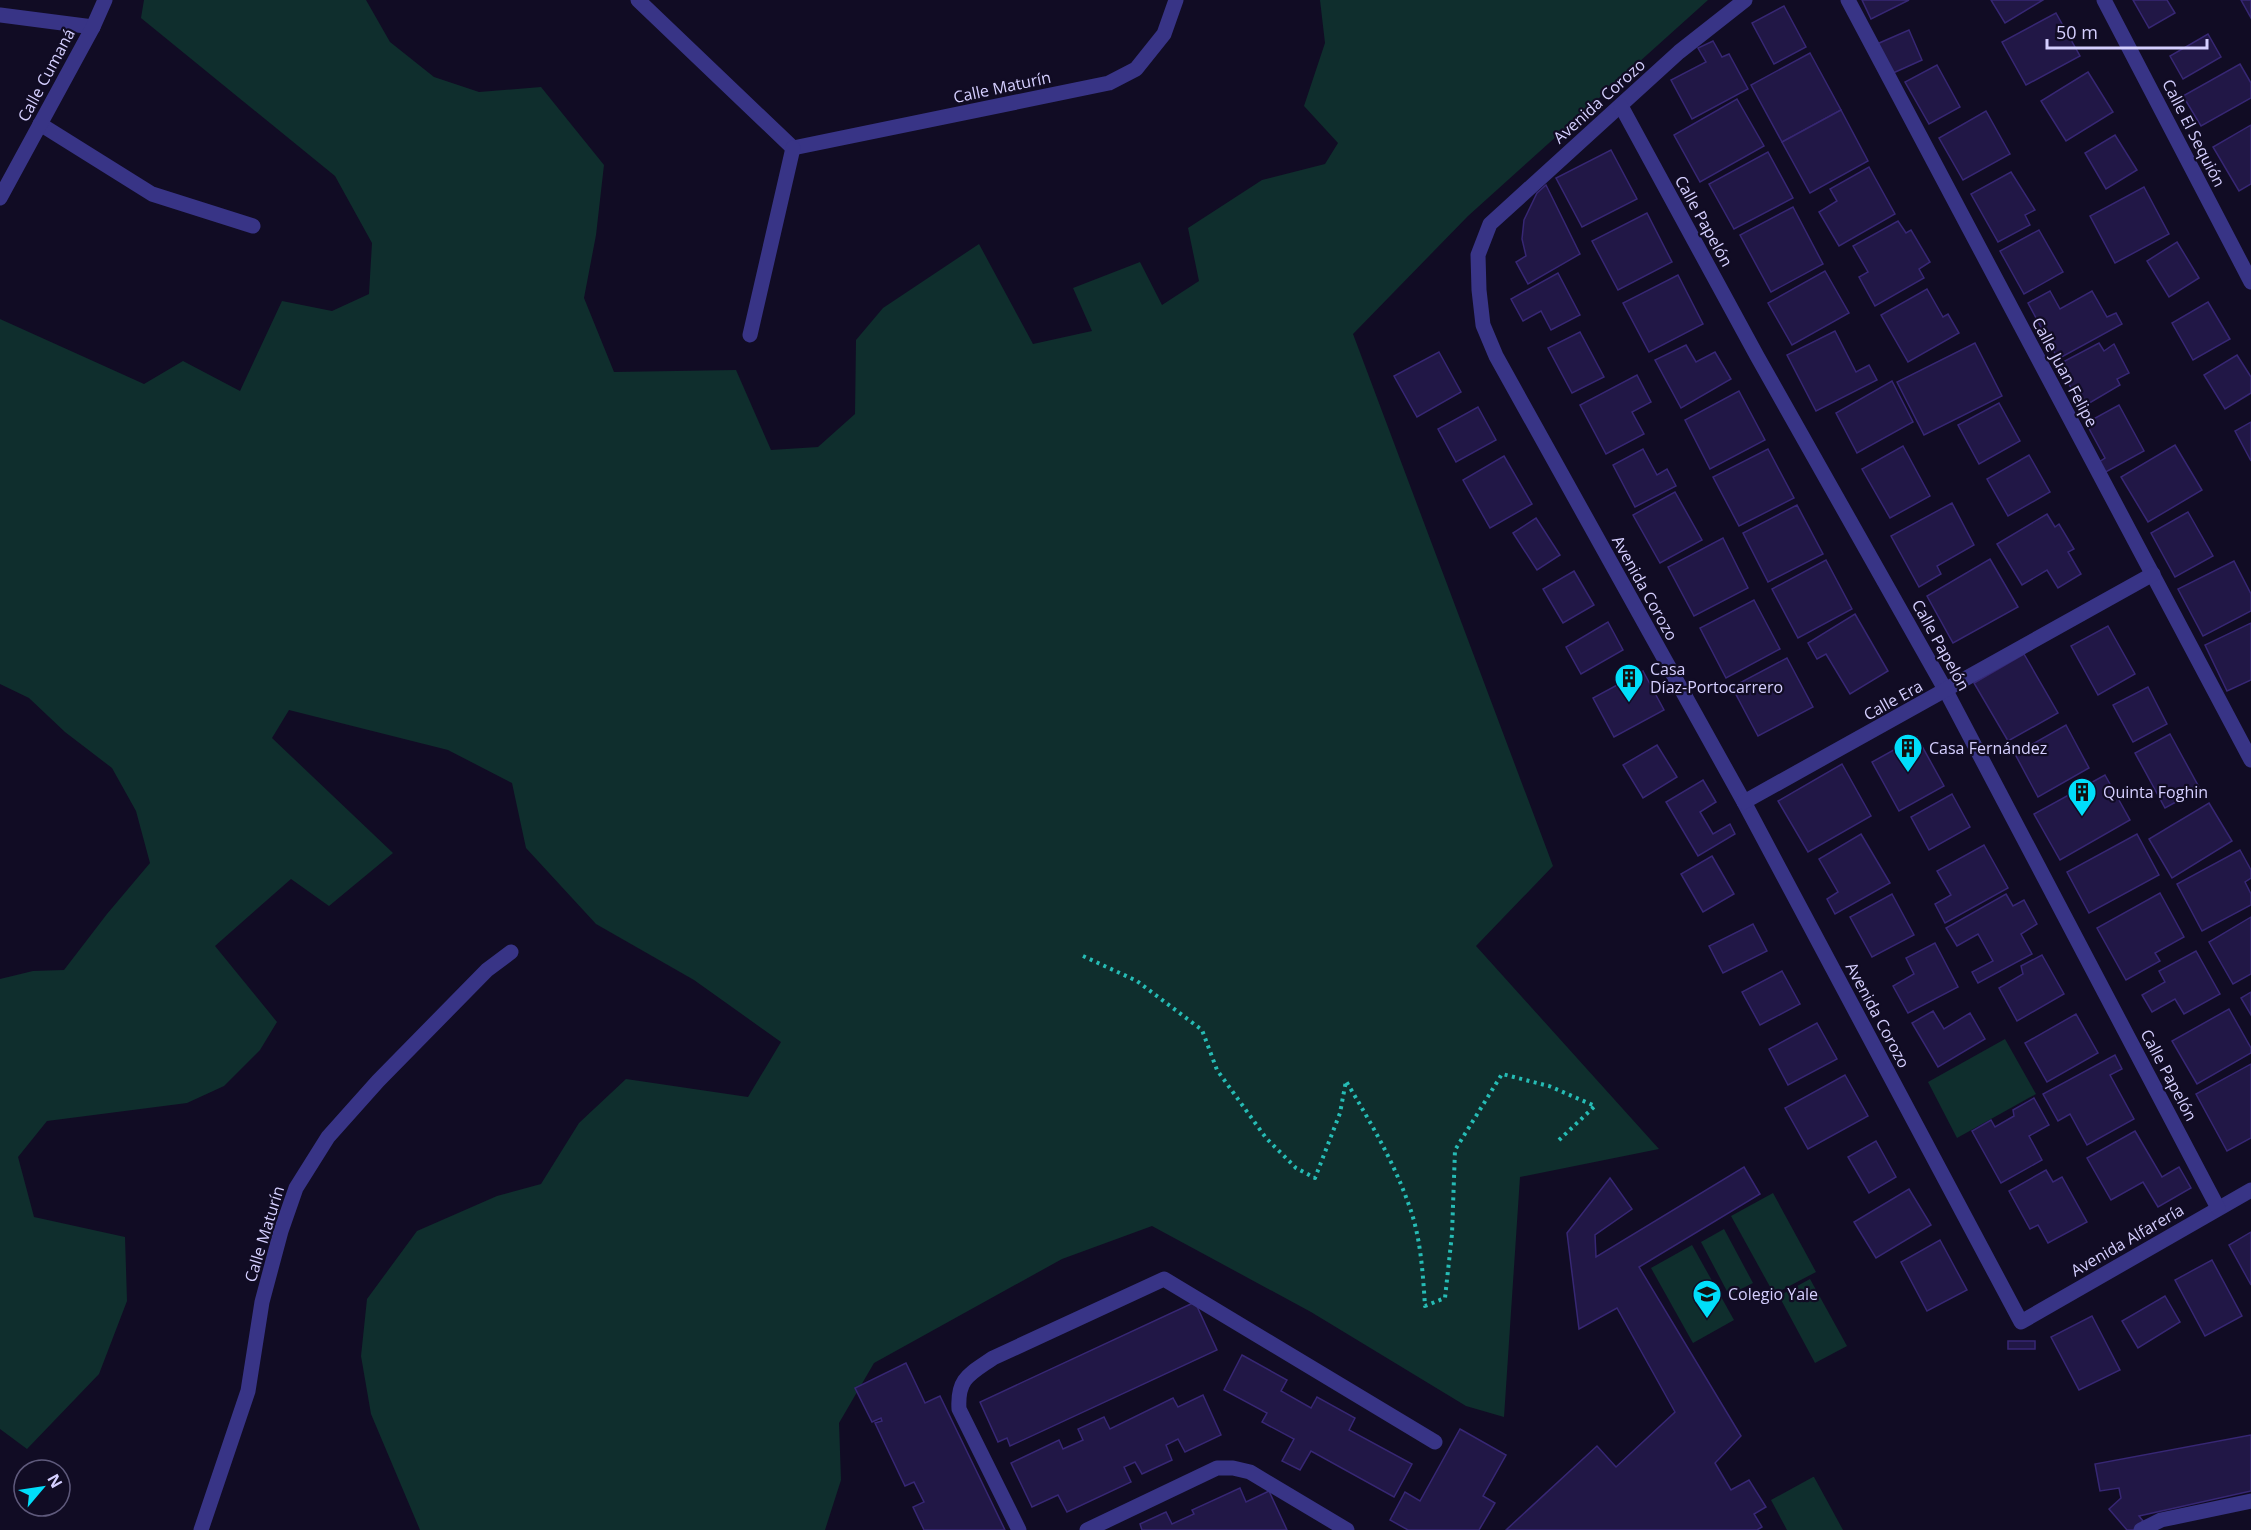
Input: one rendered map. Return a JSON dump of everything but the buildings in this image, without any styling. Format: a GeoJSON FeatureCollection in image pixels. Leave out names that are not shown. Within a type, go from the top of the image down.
{"type":"FeatureCollection","features":[{"type":"Feature","properties":{"kind":"street","name":"Calle Cumaná"},"geometry":{"type":"LineString","coordinates":[[0,198],[93,27],[105,0]]}},
{"type":"Feature","properties":{"kind":"street"},"geometry":{"type":"LineString","coordinates":[[638,0],[793,148],[750,334]]}},
{"type":"Feature","properties":{"kind":"street","name":"Calle Maturín"},"geometry":{"type":"LineString","coordinates":[[793,148],[1109,83],[1136,69],[1164,34],[1176,0]]}},
{"type":"Feature","properties":{"kind":"street","name":"Avenida Corozo"},"geometry":{"type":"LineString","coordinates":[[1745,0],[1679,52],[1490,225],[1478,255],[1479,290],[1484,325],[1496,356],[1744,802],[2021,1322]]}},
{"type":"Feature","properties":{"kind":"street","name":"Calle Juan Felipe"},"geometry":{"type":"LineString","coordinates":[[1848,0],[2251,760]]}},
{"type":"Feature","properties":{"kind":"street","name":"Calle El Sequión"},"geometry":{"type":"LineString","coordinates":[[2104,0],[2251,282]]}},
{"type":"Feature","properties":{"kind":"street"},"geometry":{"type":"LineString","coordinates":[[0,15],[93,27]]}},
{"type":"Feature","properties":{"kind":"street","name":"Calle Papelón"},"geometry":{"type":"LineString","coordinates":[[1621,106],[1757,356],[1946,691],[2218,1208]]}},
{"type":"Feature","properties":{"kind":"street"},"geometry":{"type":"LineString","coordinates":[[40,124],[152,194],[253,226]]}},
{"type":"Feature","properties":{"kind":"street","name":"Calle Era"},"geometry":{"type":"LineString","coordinates":[[1744,802],[2153,574]]}},
{"type":"Feature","properties":{"kind":"street","name":"Calle Maturín"},"geometry":{"type":"LineString","coordinates":[[201,1530],[248,1391],[262,1302],[296,1188],[328,1137],[378,1081],[487,970],[511,952]]}},
{"type":"Feature","properties":{"kind":"street","name":"Avenida Alfarería"},"geometry":{"type":"LineString","coordinates":[[2021,1322],[2251,1190]]}},
{"type":"Feature","properties":{"kind":"street"},"geometry":{"type":"LineString","coordinates":[[1019,1530],[958,1409],[958,1392],[969,1374],[993,1358],[1164,1280],[1435,1442]]}},
{"type":"Feature","properties":{"kind":"street"},"geometry":{"type":"LineString","coordinates":[[1087,1530],[1207,1472],[1225,1468],[1250,1472],[1347,1530]]}},
{"type":"Feature","properties":{"kind":"street"},"geometry":{"type":"LineString","coordinates":[[2141,1530],[2161,1520],[2251,1501]]}},
{"type":"Feature","properties":{"kind":"path"},"geometry":{"type":"LineString","coordinates":[[1083,956],[1137,981],[1202,1030],[1217,1070],[1266,1138],[1296,1168],[1315,1178],[1340,1113],[1346,1082],[1384,1144],[1412,1215],[1422,1266],[1425,1306],[1445,1298],[1452,1233],[1455,1150],[1502,1074],[1549,1086],[1595,1106],[1558,1141]]}},
{"type":"Feature","properties":{"kind":"green space"},"geometry":{"type":"Polygon","coordinates":[[[144,0],[366,0],[390,42],[434,77],[479,92],[541,87],[604,165],[596,235],[584,298],[614,372],[736,370],[771,450],[818,447],[855,414],[856,340],[883,308],[979,244],[1033,344],[1092,331],[1073,288],[1140,262],[1162,305],[1199,281],[1188,228],[1262,180],[1325,164],[1338,143],[1304,106],[1325,43],[1320,0],[1708,0],[1468,216],[1353,334],[1553,866],[1476,946],[1659,1149],[1520,1177],[1504,1417],[1466,1406],[1311,1312],[1152,1226],[1062,1259],[874,1363],[839,1423],[841,1480],[825,1530],[420,1530],[371,1414],[361,1356],[367,1299],[417,1231],[497,1196],[541,1184],[579,1123],[626,1079],[748,1097],[781,1042],[694,980],[596,924],[526,848],[512,783],[448,750],[289,710],[272,738],[393,853],[329,906],[291,879],[215,946],[277,1022],[260,1050],[224,1086],[187,1103],[47,1121],[18,1157],[34,1217],[125,1237],[127,1301],[99,1374],[27,1449],[0,1429],[0,979],[33,971],[64,970],[150,863],[136,811],[112,768],[65,732],[29,698],[0,684],[0,319],[144,384],[183,361],[240,391],[282,301],[332,311],[369,294],[372,243],[335,176],[141,18],[144,0]]]}},
{"type":"Feature","properties":{"kind":"green space"},"geometry":{"type":"Polygon","coordinates":[[[2005,1039],[2036,1094],[1957,1138],[1928,1082],[2005,1039]]]}},
{"type":"Feature","properties":{"kind":"green space"},"geometry":{"type":"Polygon","coordinates":[[[1773,1193],[1816,1272],[1774,1294],[1731,1216],[1773,1193]]]}},
{"type":"Feature","properties":{"kind":"green space"},"geometry":{"type":"Polygon","coordinates":[[[1724,1229],[1753,1283],[1729,1295],[1701,1242],[1724,1229]]]}},
{"type":"Feature","properties":{"kind":"green space"},"geometry":{"type":"Polygon","coordinates":[[[1692,1245],[1734,1320],[1693,1343],[1651,1268],[1692,1245]]]}},
{"type":"Feature","properties":{"kind":"green space"},"geometry":{"type":"Polygon","coordinates":[[[1810,1279],[1847,1346],[1815,1363],[1779,1296],[1810,1279]]]}},
{"type":"Feature","properties":{"kind":"green space"},"geometry":{"type":"Polygon","coordinates":[[[1813,1477],[1843,1530],[1787,1530],[1771,1500],[1813,1477]]]}},
{"type":"Feature","properties":{"kind":"place","name":"Casa Díaz-Portocarrero"},"geometry":{"type":"Point","coordinates":[1629,704]}},
{"type":"Feature","properties":{"kind":"place","name":"Casa Fernández"},"geometry":{"type":"Point","coordinates":[1908,774]}},
{"type":"Feature","properties":{"kind":"place","name":"Quinta Foghin"},"geometry":{"type":"Point","coordinates":[2082,818]}},
{"type":"Feature","properties":{"kind":"place","name":"Colegio Yale"},"geometry":{"type":"Point","coordinates":[1707,1320]}}]}
